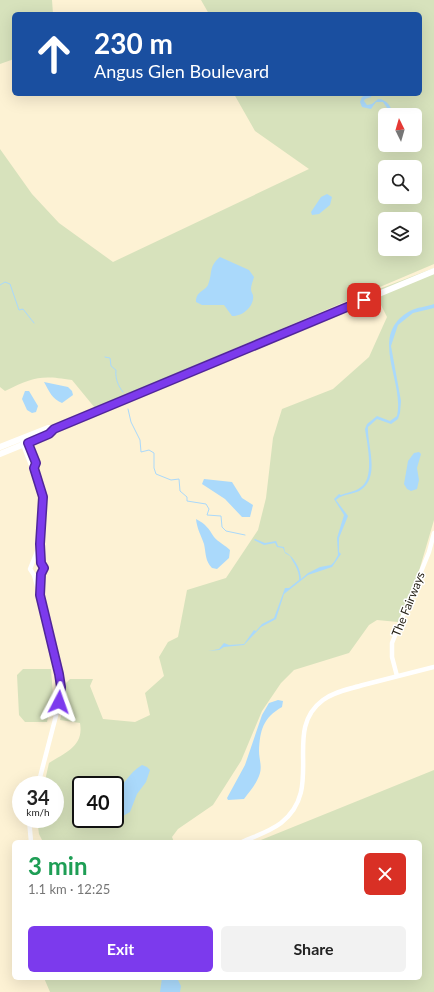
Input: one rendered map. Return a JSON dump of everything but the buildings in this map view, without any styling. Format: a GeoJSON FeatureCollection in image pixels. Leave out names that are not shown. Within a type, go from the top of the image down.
{"type":"FeatureCollection","features":[{"type":"Feature","properties":{"kind":"main road"},"geometry":{"type":"LineString","coordinates":[[0,454],[49,434],[54,429],[434,271]]}},
{"type":"Feature","properties":{"kind":"main road"},"geometry":{"type":"LineString","coordinates":[[0,447],[48,428],[54,429]]}},
{"type":"Feature","properties":{"kind":"street"},"geometry":{"type":"LineString","coordinates":[[23,438],[43,497],[40,544],[41,563],[44,568],[41,574],[40,595]]}},
{"type":"Feature","properties":{"kind":"street","name":"The Fairways"},"geometry":{"type":"LineString","coordinates":[[397,676],[392,657],[392,643],[429,552],[434,533]]}},
{"type":"Feature","properties":{"kind":"street"},"geometry":{"type":"LineString","coordinates":[[40,544],[30,570],[34,574],[40,595],[61,687],[58,708],[40,776]]}},
{"type":"Feature","properties":{"kind":"street"},"geometry":{"type":"LineString","coordinates":[[33,563],[41,563]]}},
{"type":"Feature","properties":{"kind":"street"},"geometry":{"type":"LineString","coordinates":[[34,574],[41,574]]}},
{"type":"Feature","properties":{"kind":"street"},"geometry":{"type":"LineString","coordinates":[[246,840],[281,823],[297,804],[303,784],[304,729],[310,715],[317,705],[335,693],[434,667]]}},
{"type":"Feature","properties":{"kind":"street"},"geometry":{"type":"LineString","coordinates":[[30,828],[31,840]]}},
{"type":"Feature","properties":{"kind":"green space"},"geometry":{"type":"Polygon","coordinates":[[[0,0],[52,0],[53,12],[12,12],[12,60],[0,64],[0,0]]]}},
{"type":"Feature","properties":{"kind":"green space"},"geometry":{"type":"Polygon","coordinates":[[[201,0],[434,0],[434,264],[95,408],[72,380],[37,378],[5,391],[0,387],[0,149],[32,194],[59,223],[113,262],[309,169],[255,131],[235,96],[422,96],[422,12],[208,12],[201,0]]]}},
{"type":"Feature","properties":{"kind":"green space"},"geometry":{"type":"Polygon","coordinates":[[[434,268],[434,520],[419,571],[398,622],[377,620],[369,625],[349,653],[294,670],[281,683],[262,711],[241,761],[213,805],[178,829],[172,837],[173,840],[42,840],[38,828],[64,828],[64,776],[46,776],[49,763],[72,748],[81,731],[80,723],[60,720],[65,699],[66,683],[70,679],[93,679],[90,686],[103,719],[135,722],[150,715],[145,693],[164,676],[159,657],[168,642],[178,637],[187,590],[226,578],[258,530],[266,498],[273,438],[282,409],[333,389],[369,357],[387,317],[374,291],[434,268]]]}},
{"type":"Feature","properties":{"kind":"green space"},"geometry":{"type":"Polygon","coordinates":[[[23,669],[51,669],[53,695],[47,722],[25,722],[19,715],[17,675],[23,669]]]}},
{"type":"Feature","properties":{"kind":"green space"},"geometry":{"type":"Polygon","coordinates":[[[434,770],[434,992],[50,992],[45,980],[422,980],[422,840],[261,840],[434,770]]]}},
{"type":"Feature","properties":{"kind":"water"},"geometry":{"type":"Polygon","coordinates":[[[371,96],[364,101],[367,105],[381,99],[384,100],[391,108],[387,108],[383,102],[376,102],[371,109],[362,107],[360,102],[362,97],[371,96]]]}},
{"type":"Feature","properties":{"kind":"water"},"geometry":{"type":"Polygon","coordinates":[[[327,194],[332,197],[330,205],[319,214],[312,215],[311,212],[321,197],[327,194]]]}},
{"type":"Feature","properties":{"kind":"water"},"geometry":{"type":"Polygon","coordinates":[[[220,257],[249,270],[254,277],[251,288],[253,295],[252,303],[244,313],[240,315],[232,316],[224,305],[202,305],[196,302],[197,296],[208,285],[212,267],[220,257]]]}},
{"type":"Feature","properties":{"kind":"water"},"geometry":{"type":"Polygon","coordinates":[[[434,304],[434,308],[413,313],[398,325],[391,346],[401,401],[400,413],[398,419],[391,424],[377,419],[368,427],[372,468],[367,483],[359,491],[342,496],[336,500],[348,516],[339,538],[339,552],[341,554],[332,567],[308,575],[284,594],[276,619],[261,627],[244,645],[224,647],[219,650],[208,651],[219,649],[224,643],[229,645],[244,644],[254,630],[256,631],[262,624],[274,618],[285,588],[289,588],[299,580],[299,574],[290,556],[300,572],[301,579],[308,573],[320,567],[331,565],[334,562],[338,555],[337,538],[344,515],[334,499],[339,494],[341,495],[361,487],[368,476],[369,460],[365,429],[367,424],[377,416],[390,421],[397,416],[398,402],[389,346],[391,333],[397,321],[410,311],[434,304]]]}},
{"type":"Feature","properties":{"kind":"water"},"geometry":{"type":"Polygon","coordinates":[[[44,382],[68,387],[72,391],[73,395],[62,403],[53,397],[44,382]]]}},
{"type":"Feature","properties":{"kind":"water"},"geometry":{"type":"Polygon","coordinates":[[[25,391],[29,391],[38,406],[36,412],[32,413],[27,410],[22,399],[25,391]]]}},
{"type":"Feature","properties":{"kind":"water"},"geometry":{"type":"Polygon","coordinates":[[[419,452],[421,454],[417,468],[419,480],[417,489],[411,491],[407,489],[404,484],[408,461],[414,453],[419,452]]]}},
{"type":"Feature","properties":{"kind":"water"},"geometry":{"type":"Polygon","coordinates":[[[204,479],[232,482],[242,498],[253,505],[250,517],[242,517],[225,499],[202,484],[204,479]]]}},
{"type":"Feature","properties":{"kind":"water"},"geometry":{"type":"Polygon","coordinates":[[[196,519],[209,529],[215,539],[230,550],[229,558],[217,569],[212,568],[208,563],[196,519]]]}},
{"type":"Feature","properties":{"kind":"water"},"geometry":{"type":"Polygon","coordinates":[[[255,539],[265,543],[276,541],[278,546],[284,547],[285,552],[290,556],[285,553],[283,548],[277,547],[275,543],[264,545],[254,540],[255,539]]]}},
{"type":"Feature","properties":{"kind":"water"},"geometry":{"type":"Polygon","coordinates":[[[278,700],[283,701],[282,707],[267,720],[260,737],[259,751],[261,770],[254,786],[244,799],[228,800],[227,798],[245,765],[262,715],[269,703],[278,700]]]}},
{"type":"Feature","properties":{"kind":"water"},"geometry":{"type":"Polygon","coordinates":[[[142,765],[150,770],[146,782],[137,794],[130,812],[124,815],[124,783],[137,768],[142,765]]]}},
{"type":"Feature","properties":{"kind":"water"},"geometry":{"type":"Polygon","coordinates":[[[162,980],[178,980],[181,986],[180,992],[160,992],[162,980]]]}},
{"type":"Feature","properties":{"kind":"waterway"},"geometry":{"type":"LineString","coordinates":[[0,285],[5,282],[10,284],[19,310],[23,309],[34,323]]}},
{"type":"Feature","properties":{"kind":"waterway"},"geometry":{"type":"LineString","coordinates":[[105,357],[110,358],[111,366],[116,370],[117,382],[123,392]]}},
{"type":"Feature","properties":{"kind":"waterway"},"geometry":{"type":"LineString","coordinates":[[128,409],[131,422],[140,440],[141,452],[149,450],[154,453],[154,468],[156,474],[171,480],[179,479],[180,491],[187,497],[187,501],[206,504],[209,509],[207,515],[221,516],[222,527],[226,531],[245,535]]}},
{"type":"Feature","properties":{"kind":"route"},"geometry":{"type":"LineString","coordinates":[[59,702],[61,692],[59,674],[40,595],[41,574],[44,571],[44,566],[41,563],[40,544],[43,522],[43,497],[34,468],[36,463],[28,443],[49,434],[54,429],[364,300]]}}]}
